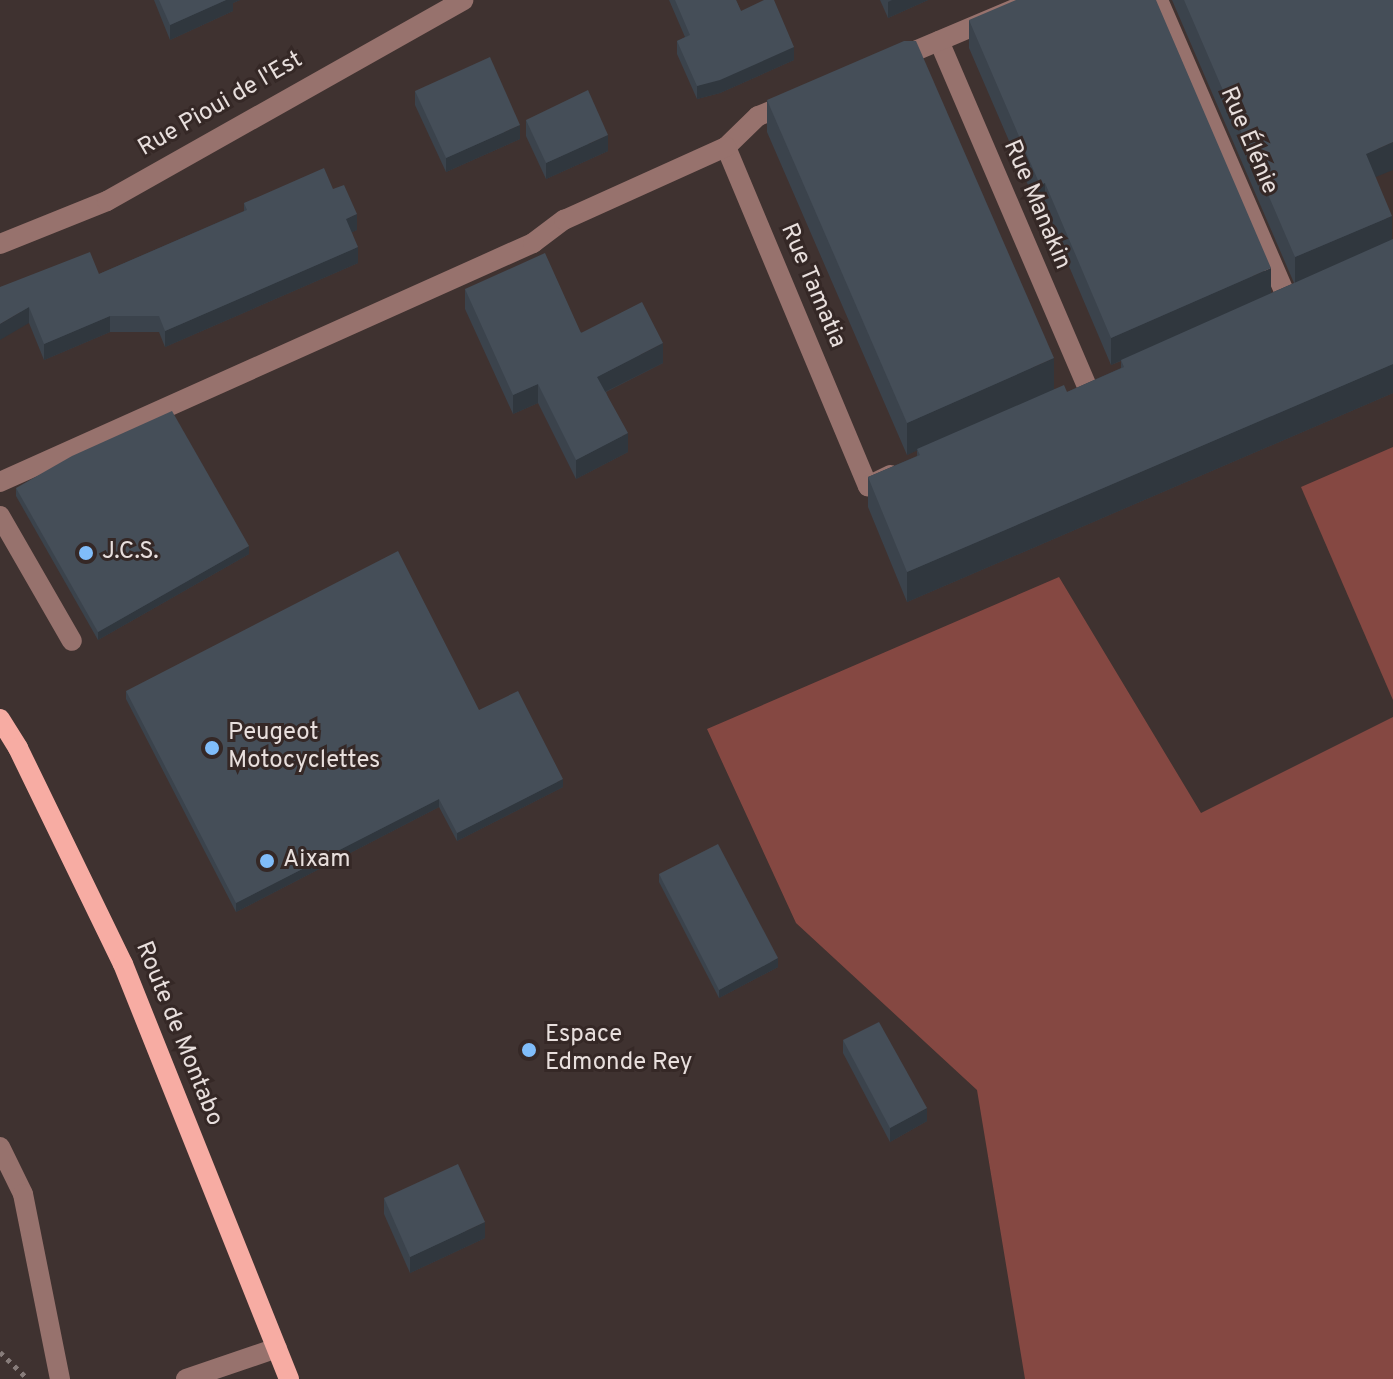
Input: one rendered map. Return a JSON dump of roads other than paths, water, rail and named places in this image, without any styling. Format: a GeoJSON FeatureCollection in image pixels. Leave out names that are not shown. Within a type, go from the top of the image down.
{"type":"FeatureCollection","features":[{"type":"Feature","properties":{"kind":"main road","name":"Route de Montabo"},"geometry":{"type":"LineString","coordinates":[[0,719],[18,748],[123,964],[289,1379]]}},
{"type":"Feature","properties":{"kind":"street","name":"Rue Pioui de l'Est"},"geometry":{"type":"LineString","coordinates":[[0,244],[107,201],[463,0]]}},
{"type":"Feature","properties":{"kind":"street"},"geometry":{"type":"LineString","coordinates":[[884,64],[1036,0]]}},
{"type":"Feature","properties":{"kind":"street","name":"Rue Élénie"},"geometry":{"type":"LineString","coordinates":[[1158,0],[1289,303]]}},
{"type":"Feature","properties":{"kind":"street","name":"Rue Manakin"},"geometry":{"type":"LineString","coordinates":[[939,41],[1088,389]]}},
{"type":"Feature","properties":{"kind":"street"},"geometry":{"type":"LineString","coordinates":[[0,482],[533,243],[564,220],[726,147],[758,116],[814,93]]}},
{"type":"Feature","properties":{"kind":"street","name":"Rue Tamatia"},"geometry":{"type":"LineString","coordinates":[[726,147],[868,486],[905,469]]}},
{"type":"Feature","properties":{"kind":"street"},"geometry":{"type":"LineString","coordinates":[[0,516],[72,641]]}},
{"type":"Feature","properties":{"kind":"street"},"geometry":{"type":"LineString","coordinates":[[0,1147],[23,1194],[60,1379]]}},
{"type":"Feature","properties":{"kind":"street"},"geometry":{"type":"LineString","coordinates":[[186,1379],[277,1348]]}},
{"type":"Feature","properties":{"kind":"place","name":"J.C.S."},"geometry":{"type":"Point","coordinates":[86,553]}},
{"type":"Feature","properties":{"kind":"place","name":"Peugeot Motocyclettes"},"geometry":{"type":"Point","coordinates":[212,748]}},
{"type":"Feature","properties":{"kind":"place","name":"Aixam"},"geometry":{"type":"Point","coordinates":[267,861]}},
{"type":"Feature","properties":{"kind":"place","name":"Espace Edmonde Rey"},"geometry":{"type":"Point","coordinates":[529,1050]}}]}
